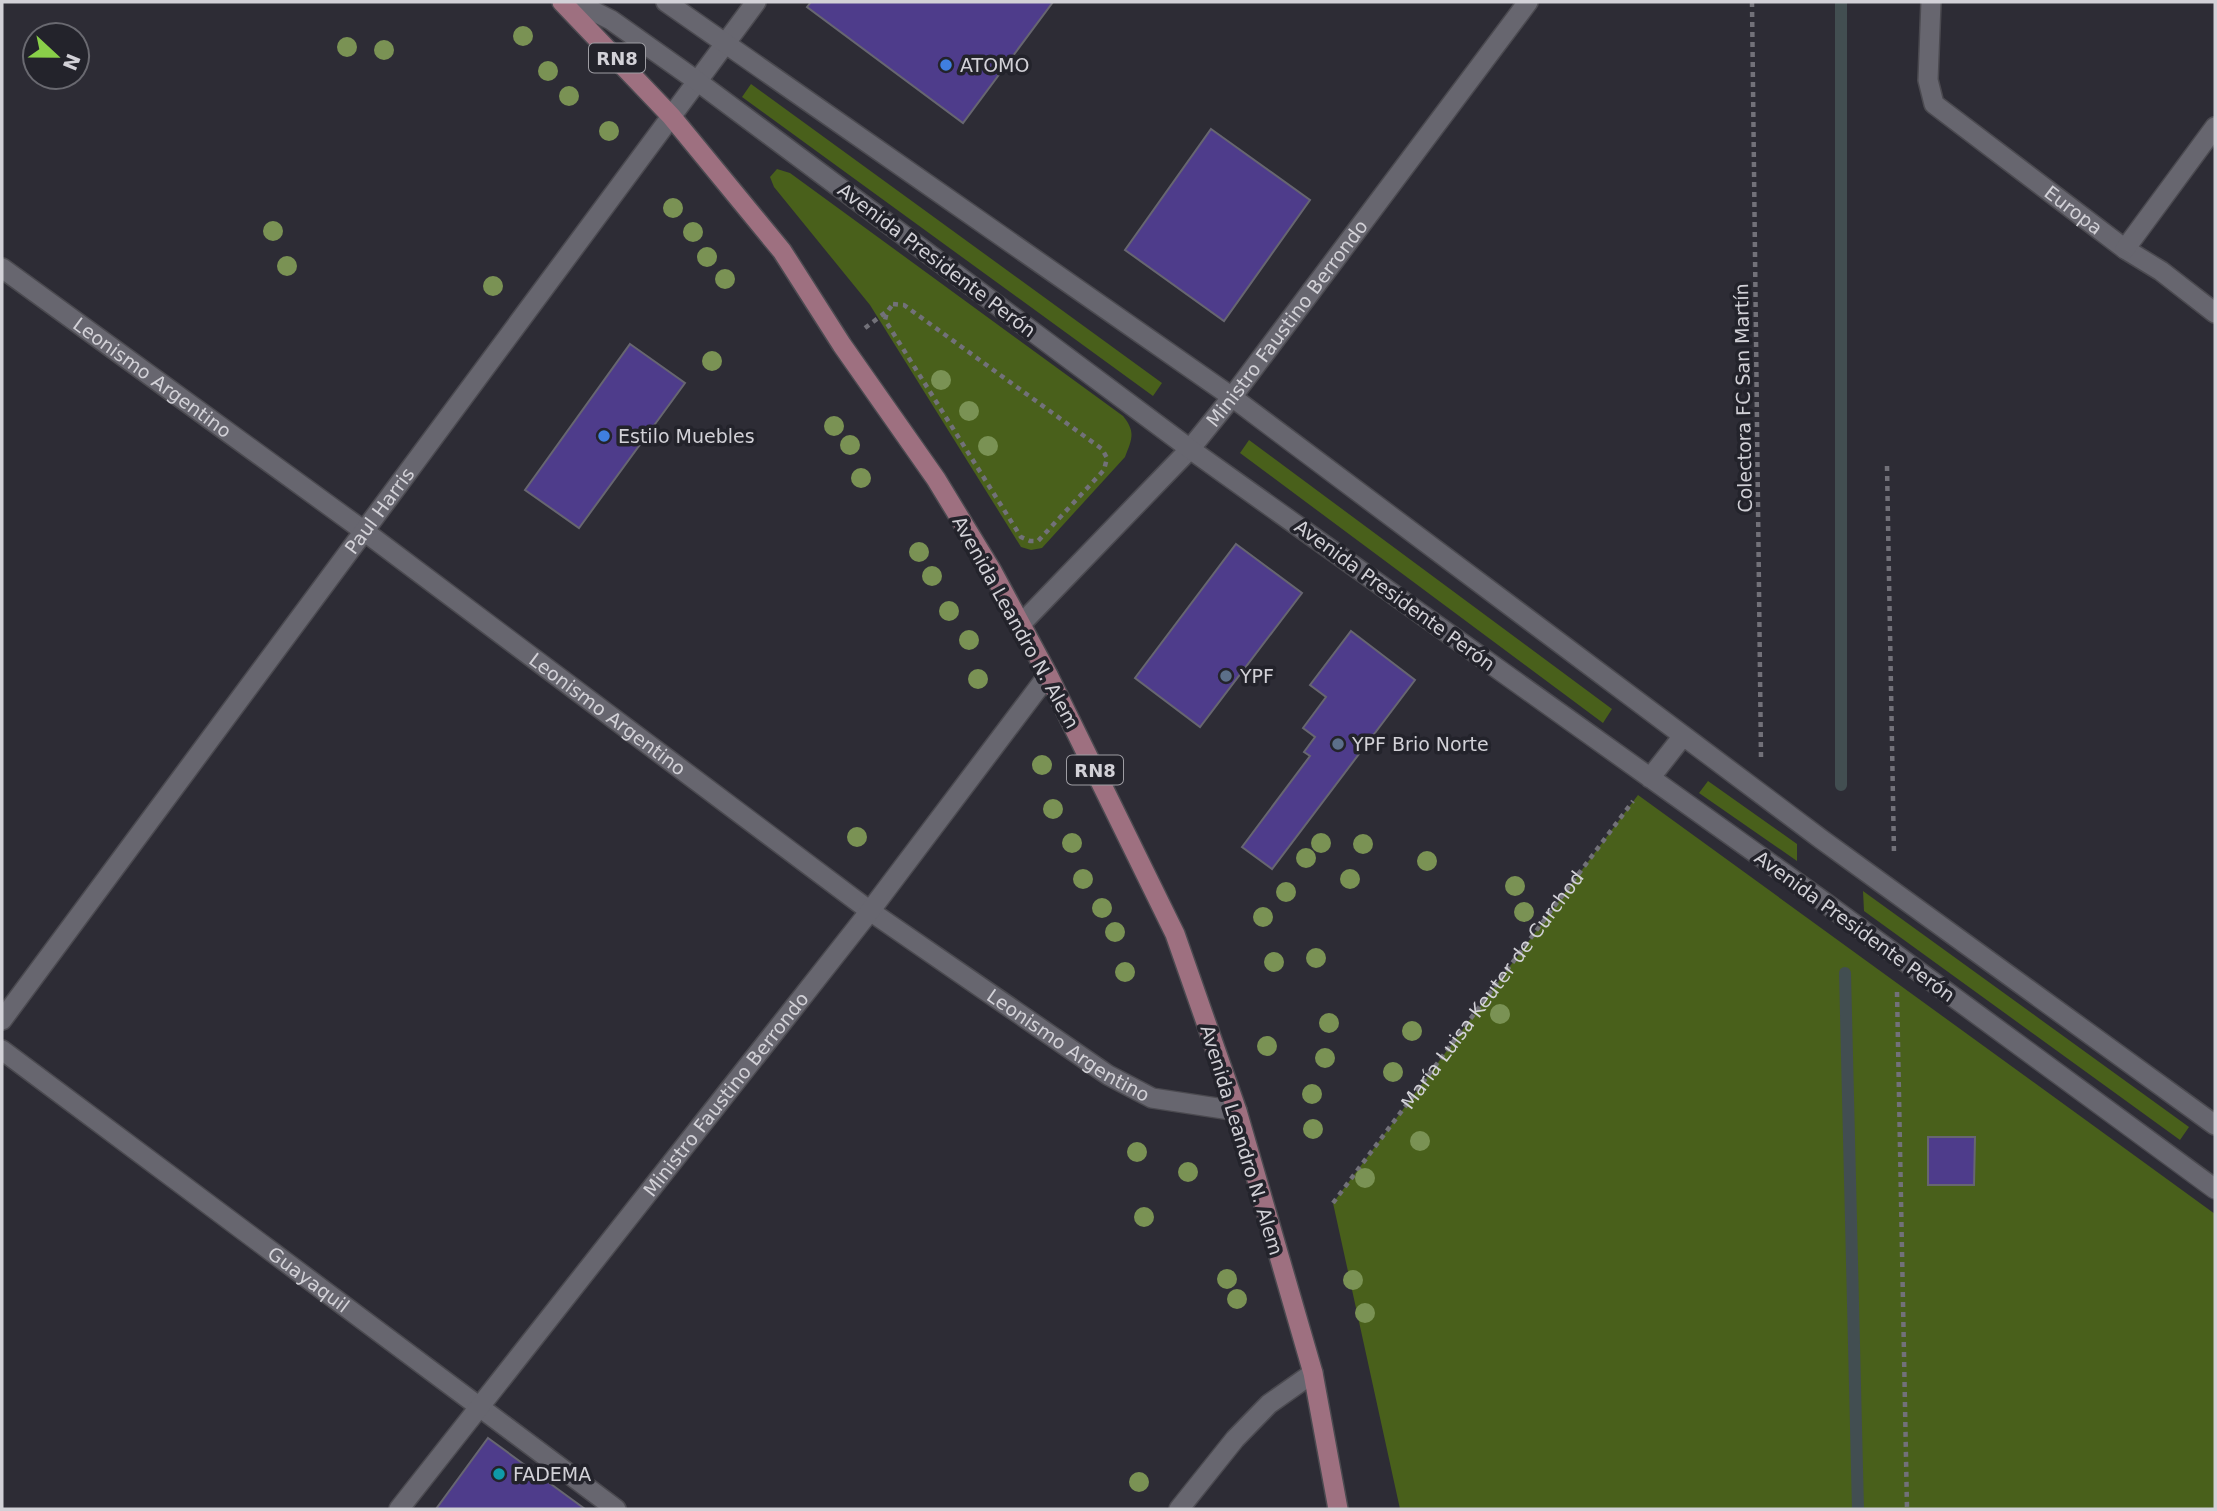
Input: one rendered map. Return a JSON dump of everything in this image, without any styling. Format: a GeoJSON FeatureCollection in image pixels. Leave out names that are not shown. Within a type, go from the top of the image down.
{"type":"FeatureCollection","features":[{"type":"Feature","properties":{"kind":"main road","name":"RN8"},"geometry":{"type":"LineString","coordinates":[[562,2],[671,116]]}},
{"type":"Feature","properties":{"kind":"main road","name":"Avenida Leandro N. Alem"},"geometry":{"type":"LineString","coordinates":[[671,116],[782,251],[842,345],[936,479],[992,570],[1048,675],[1175,934],[1237,1111],[1313,1373],[1338,1509]]}},
{"type":"Feature","properties":{"kind":"street","name":"Avenida Presidente Perón"},"geometry":{"type":"LineString","coordinates":[[575,2],[611,20],[697,81],[1190,449],[2214,1185]]}},
{"type":"Feature","properties":{"kind":"street"},"geometry":{"type":"LineString","coordinates":[[666,2],[1232,397],[1761,794],[2215,1125]]}},
{"type":"Feature","properties":{"kind":"street","name":"Paul Harris"},"geometry":{"type":"LineString","coordinates":[[2,1020],[756,2]]}},
{"type":"Feature","properties":{"kind":"street","name":"Ministro Faustino Berrondo"},"geometry":{"type":"LineString","coordinates":[[1021,624],[1190,449],[1232,397],[1528,2]]}},
{"type":"Feature","properties":{"kind":"street","name":"Europa"},"geometry":{"type":"LineString","coordinates":[[1931,2],[1928,80],[1934,104],[2125,249],[2161,271],[2215,313]]}},
{"type":"Feature","properties":{"kind":"street"},"geometry":{"type":"LineString","coordinates":[[2125,249],[2215,127]]}},
{"type":"Feature","properties":{"kind":"street","name":"Leonismo Argentino"},"geometry":{"type":"LineString","coordinates":[[2,268],[364,531],[870,911],[1108,1075],[1152,1098],[1237,1111]]}},
{"type":"Feature","properties":{"kind":"street","name":"Ministro Faustino Berrondo"},"geometry":{"type":"LineString","coordinates":[[399,1509],[870,911],[1048,675]]}},
{"type":"Feature","properties":{"kind":"street"},"geometry":{"type":"LineString","coordinates":[[1650,778],[1683,736]]}},
{"type":"Feature","properties":{"kind":"street","name":"Guayaquil"},"geometry":{"type":"LineString","coordinates":[[2,1050],[616,1509]]}},
{"type":"Feature","properties":{"kind":"street"},"geometry":{"type":"LineString","coordinates":[[1179,1509],[1234,1439],[1269,1404],[1313,1373]]}},
{"type":"Feature","properties":{"kind":"path","name":"Colectora FC San Martín"},"geometry":{"type":"LineString","coordinates":[[1752,2],[1761,794]]}},
{"type":"Feature","properties":{"kind":"path"},"geometry":{"type":"LineString","coordinates":[[892,304],[904,304],[1102,449],[1107,458],[1104,470],[1038,541],[1021,537],[884,320],[892,304]]}},
{"type":"Feature","properties":{"kind":"path","name":"María Luisa Keuter de Curchod"},"geometry":{"type":"LineString","coordinates":[[1333,1203],[1650,778]]}},
{"type":"Feature","properties":{"kind":"green space"},"geometry":{"type":"Polygon","coordinates":[[[751,84],[1162,383],[1153,396],[742,97],[751,84]]]}},
{"type":"Feature","properties":{"kind":"green space"},"geometry":{"type":"Polygon","coordinates":[[[777,169],[790,173],[1123,416],[1132,436],[1125,457],[1042,548],[1031,550],[1021,547],[870,305],[774,187],[770,177],[777,169]]]}},
{"type":"Feature","properties":{"kind":"green space"},"geometry":{"type":"Polygon","coordinates":[[[1249,440],[1612,709],[1603,723],[1240,453],[1249,440]]]}},
{"type":"Feature","properties":{"kind":"green space"},"geometry":{"type":"Polygon","coordinates":[[[1708,781],[1797,844],[1797,861],[1699,793],[1708,781]]]}},
{"type":"Feature","properties":{"kind":"green space"},"geometry":{"type":"Polygon","coordinates":[[[1638,795],[2215,1214],[2215,1509],[1400,1509],[1333,1203],[1638,795]]]}},
{"type":"Feature","properties":{"kind":"green space"},"geometry":{"type":"Polygon","coordinates":[[[1863,891],[2189,1127],[2180,1140],[1864,911],[1863,891]]]}},
{"type":"Feature","properties":{"kind":"building","name":"ATOMO"},"geometry":{"type":"Polygon","coordinates":[[[811,2],[1053,2],[963,123],[807,7],[811,2]]]}},
{"type":"Feature","properties":{"kind":"building"},"geometry":{"type":"Polygon","coordinates":[[[1211,129],[1310,200],[1224,321],[1125,250],[1211,129]]]}},
{"type":"Feature","properties":{"kind":"building","name":"Estilo Muebles"},"geometry":{"type":"Polygon","coordinates":[[[630,344],[685,383],[579,528],[525,490],[630,344]]]}},
{"type":"Feature","properties":{"kind":"building"},"geometry":{"type":"Polygon","coordinates":[[[1236,544],[1302,593],[1200,727],[1135,678],[1236,544]]]}},
{"type":"Feature","properties":{"kind":"building","name":"YPF Brio Norte"},"geometry":{"type":"Polygon","coordinates":[[[1351,631],[1415,680],[1272,869],[1242,847],[1310,756],[1304,752],[1315,737],[1303,728],[1326,697],[1310,685],[1351,631]]]}},
{"type":"Feature","properties":{"kind":"building"},"geometry":{"type":"Polygon","coordinates":[[[1928,1137],[1975,1137],[1974,1185],[1928,1185],[1928,1137]]]}},
{"type":"Feature","properties":{"kind":"building","name":"FADEMA"},"geometry":{"type":"Polygon","coordinates":[[[488,1438],[585,1509],[436,1509],[488,1438]]]}},
{"type":"Feature","properties":{"kind":"waterway"},"geometry":{"type":"LineString","coordinates":[[1841,2],[1841,785]]}},
{"type":"Feature","properties":{"kind":"waterway"},"geometry":{"type":"LineString","coordinates":[[1845,973],[1858,1509]]}},
{"type":"Feature","properties":{"kind":"place","name":"ATOMO"},"geometry":{"type":"Point","coordinates":[946,65]}},
{"type":"Feature","properties":{"kind":"place","name":"Estilo Muebles"},"geometry":{"type":"Point","coordinates":[604,436]}},
{"type":"Feature","properties":{"kind":"place","name":"YPF"},"geometry":{"type":"Point","coordinates":[1226,676]}},
{"type":"Feature","properties":{"kind":"place","name":"YPF Brio Norte"},"geometry":{"type":"Point","coordinates":[1338,744]}},
{"type":"Feature","properties":{"kind":"place","name":"FADEMA"},"geometry":{"type":"Point","coordinates":[499,1474]}}]}
